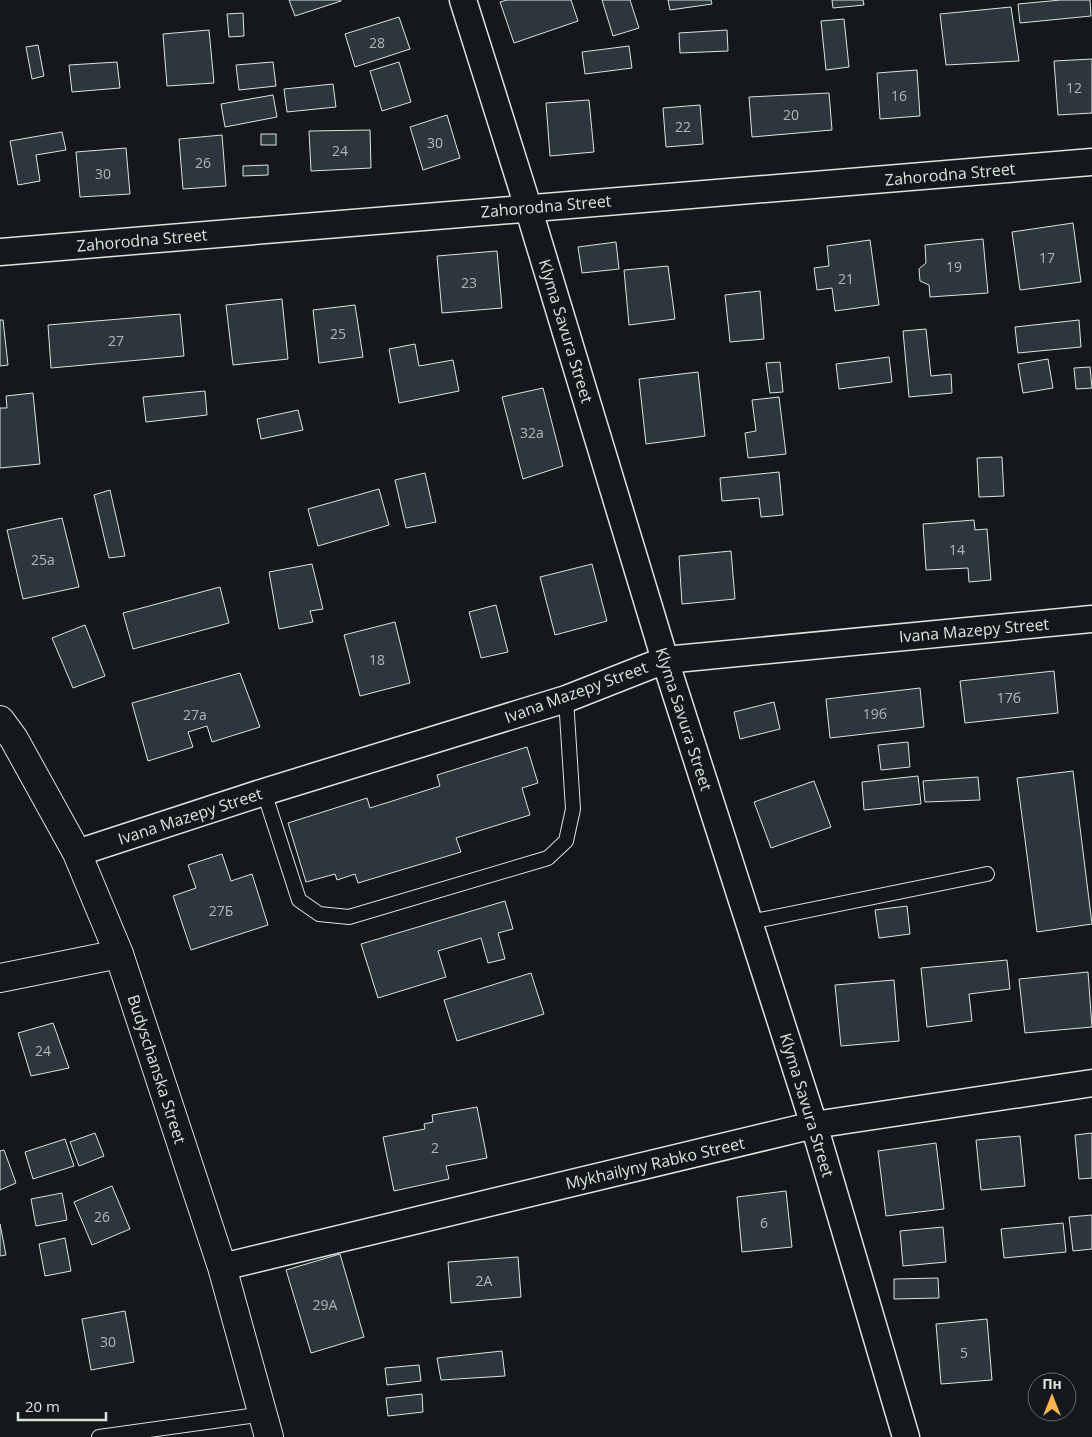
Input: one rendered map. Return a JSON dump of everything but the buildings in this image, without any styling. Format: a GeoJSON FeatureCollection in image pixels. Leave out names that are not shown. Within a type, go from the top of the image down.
{"type":"FeatureCollection","features":[{"type":"Feature","properties":{"kind":"street","name":"Klyma Savura Street"},"geometry":{"type":"LineString","coordinates":[[463,0],[528,207],[665,660],[814,1125],[906,1437]]}},
{"type":"Feature","properties":{"kind":"street","name":"Zahorodna Street"},"geometry":{"type":"LineString","coordinates":[[0,252],[1092,162]]}},
{"type":"Feature","properties":{"kind":"street","name":"Ivana Mazepy Street"},"geometry":{"type":"LineString","coordinates":[[77,854],[264,792],[566,700],[665,660],[1092,619]]}},
{"type":"Feature","properties":{"kind":"street","name":"Budyschanska Street"},"geometry":{"type":"LineString","coordinates":[[0,720],[14,739],[77,854],[119,954],[222,1266],[266,1425]]}},
{"type":"Feature","properties":{"kind":"street"},"geometry":{"type":"LineString","coordinates":[[0,978],[119,954]]}},
{"type":"Feature","properties":{"kind":"street","name":"Mykhailyny Rabko Street"},"geometry":{"type":"LineString","coordinates":[[222,1266],[814,1125],[1092,1083]]}},
{"type":"Feature","properties":{"kind":"lane"},"geometry":{"type":"LineString","coordinates":[[264,792],[299,900],[319,914],[349,916],[548,858],[566,841],[573,810],[566,700]]}},
{"type":"Feature","properties":{"kind":"lane"},"geometry":{"type":"LineString","coordinates":[[750,922],[987,874]]}},
{"type":"Feature","properties":{"kind":"lane"},"geometry":{"type":"LineString","coordinates":[[99,1437],[266,1425]]}}]}
